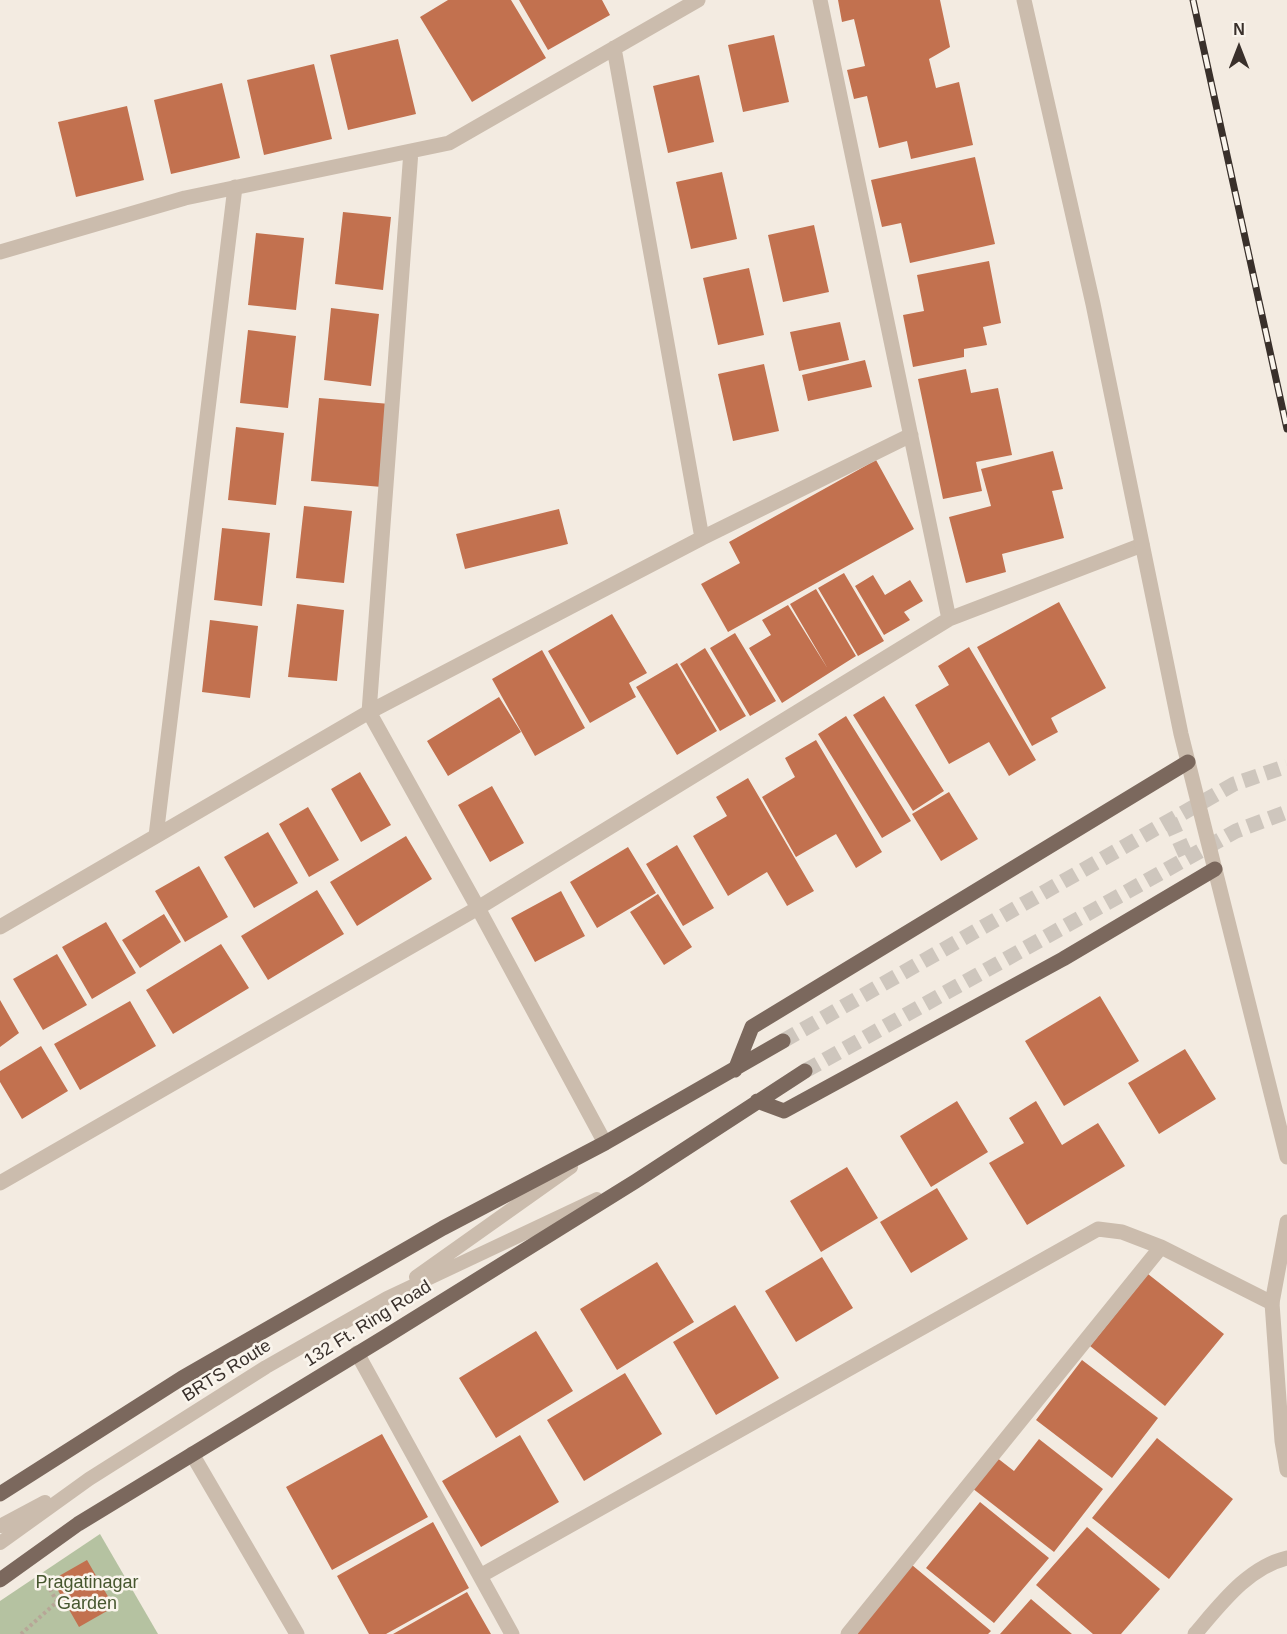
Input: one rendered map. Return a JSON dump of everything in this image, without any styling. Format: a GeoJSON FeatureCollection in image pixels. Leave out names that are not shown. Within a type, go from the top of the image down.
{"type":"FeatureCollection","features":[{"type":"Feature","properties":{"kind":"main road"},"geometry":{"type":"LineString","coordinates":[[735,1070],[752,1027],[1188,762]]}},
{"type":"Feature","properties":{"kind":"main road"},"geometry":{"type":"LineString","coordinates":[[757,1101],[784,1111],[1063,959],[1215,868]]}},
{"type":"Feature","properties":{"kind":"main road"},"geometry":{"type":"LineString","coordinates":[[0,1494],[182,1378],[443,1228],[605,1143],[783,1041]]}},
{"type":"Feature","properties":{"kind":"main road","name":"132 Ft. Ring Road"},"geometry":{"type":"LineString","coordinates":[[0,1580],[78,1524],[636,1181],[805,1071]]}},
{"type":"Feature","properties":{"kind":"street"},"geometry":{"type":"LineString","coordinates":[[0,252],[185,198],[449,143],[698,0]]}},
{"type":"Feature","properties":{"kind":"street"},"geometry":{"type":"LineString","coordinates":[[820,0],[949,619]]}},
{"type":"Feature","properties":{"kind":"street"},"geometry":{"type":"LineString","coordinates":[[1024,0],[1093,304],[1188,762],[1287,1157]]}},
{"type":"Feature","properties":{"kind":"street"},"geometry":{"type":"LineString","coordinates":[[614,48],[702,538]]}},
{"type":"Feature","properties":{"kind":"street"},"geometry":{"type":"LineString","coordinates":[[411,151],[369,712],[605,1143]]}},
{"type":"Feature","properties":{"kind":"street"},"geometry":{"type":"LineString","coordinates":[[156,836],[235,187]]}},
{"type":"Feature","properties":{"kind":"street"},"geometry":{"type":"LineString","coordinates":[[0,927],[369,712],[702,538],[911,435]]}},
{"type":"Feature","properties":{"kind":"street"},"geometry":{"type":"LineString","coordinates":[[0,1183],[478,908],[949,619],[1142,545]]}},
{"type":"Feature","properties":{"kind":"street"},"geometry":{"type":"LineString","coordinates":[[1287,1222],[1272,1303],[1282,1441],[1287,1470]]}},
{"type":"Feature","properties":{"kind":"street"},"geometry":{"type":"LineString","coordinates":[[480,1576],[1098,1229],[1122,1232],[1161,1247],[1272,1303]]}},
{"type":"Feature","properties":{"kind":"street"},"geometry":{"type":"LineString","coordinates":[[848,1634],[1161,1247]]}},
{"type":"Feature","properties":{"kind":"street"},"geometry":{"type":"LineString","coordinates":[[357,1353],[513,1634]]}},
{"type":"Feature","properties":{"kind":"street"},"geometry":{"type":"LineString","coordinates":[[192,1454],[297,1634]]}},
{"type":"Feature","properties":{"kind":"street"},"geometry":{"type":"LineString","coordinates":[[1195,1634],[1223,1601],[1259,1570],[1273,1562],[1287,1558]]}},
{"type":"Feature","properties":{"kind":"lane","name":"BRTS Route"},"geometry":{"type":"LineString","coordinates":[[387,1298],[605,1143]]}},
{"type":"Feature","properties":{"kind":"lane","name":"BRTS Route"},"geometry":{"type":"LineString","coordinates":[[89,1479],[266,1367],[387,1298],[636,1181]]}},
{"type":"Feature","properties":{"kind":"lane"},"geometry":{"type":"LineString","coordinates":[[0,1526],[89,1479]]}},
{"type":"Feature","properties":{"kind":"lane"},"geometry":{"type":"LineString","coordinates":[[0,1544],[89,1479]]}},
{"type":"Feature","properties":{"kind":"path"},"geometry":{"type":"LineString","coordinates":[[21,1634],[57,1602],[42,1573]]}},
{"type":"Feature","properties":{"kind":"green space","name":"Pragatinagar Garden"},"geometry":{"type":"Polygon","coordinates":[[[100,1534],[158,1634],[0,1634],[0,1601],[100,1534]]]}},
{"type":"Feature","properties":{"kind":"building"},"geometry":{"type":"Polygon","coordinates":[[[448,0],[511,0],[546,58],[472,102],[420,17],[448,0]]]}},
{"type":"Feature","properties":{"kind":"building"},"geometry":{"type":"Polygon","coordinates":[[[519,0],[602,0],[610,15],[548,50],[519,0]]]}},
{"type":"Feature","properties":{"kind":"building"},"geometry":{"type":"Polygon","coordinates":[[[838,0],[940,0],[950,47],[929,59],[936,88],[959,82],[973,145],[911,159],[907,141],[879,148],[867,96],[854,99],[847,70],[865,66],[854,19],[842,22],[838,0]]]}},
{"type":"Feature","properties":{"kind":"building"},"geometry":{"type":"Polygon","coordinates":[[[774,35],[789,102],[743,112],[728,45],[774,35]]]}},
{"type":"Feature","properties":{"kind":"building"},"geometry":{"type":"Polygon","coordinates":[[[398,39],[416,114],[348,130],[330,55],[398,39]]]}},
{"type":"Feature","properties":{"kind":"building"},"geometry":{"type":"Polygon","coordinates":[[[314,64],[332,139],[264,155],[247,80],[314,64]]]}},
{"type":"Feature","properties":{"kind":"building"},"geometry":{"type":"Polygon","coordinates":[[[699,75],[714,142],[668,153],[653,86],[699,75]]]}},
{"type":"Feature","properties":{"kind":"building"},"geometry":{"type":"Polygon","coordinates":[[[222,83],[240,158],[171,174],[154,100],[222,83]]]}},
{"type":"Feature","properties":{"kind":"building"},"geometry":{"type":"Polygon","coordinates":[[[127,106],[144,180],[76,197],[58,122],[127,106]]]}},
{"type":"Feature","properties":{"kind":"building"},"geometry":{"type":"Polygon","coordinates":[[[975,157],[995,244],[910,263],[901,223],[882,227],[871,180],[975,157]]]}},
{"type":"Feature","properties":{"kind":"building"},"geometry":{"type":"Polygon","coordinates":[[[722,172],[737,239],[691,249],[676,182],[722,172]]]}},
{"type":"Feature","properties":{"kind":"building"},"geometry":{"type":"Polygon","coordinates":[[[343,212],[391,217],[383,290],[335,284],[343,212]]]}},
{"type":"Feature","properties":{"kind":"building"},"geometry":{"type":"Polygon","coordinates":[[[814,225],[829,292],[783,302],[768,235],[814,225]]]}},
{"type":"Feature","properties":{"kind":"building"},"geometry":{"type":"Polygon","coordinates":[[[256,233],[304,238],[296,310],[248,305],[256,233]]]}},
{"type":"Feature","properties":{"kind":"building"},"geometry":{"type":"Polygon","coordinates":[[[989,261],[1001,323],[983,327],[987,345],[964,349],[964,357],[913,367],[903,315],[924,311],[917,275],[989,261]]]}},
{"type":"Feature","properties":{"kind":"building"},"geometry":{"type":"Polygon","coordinates":[[[749,268],[764,335],[718,345],[703,278],[749,268]]]}},
{"type":"Feature","properties":{"kind":"building"},"geometry":{"type":"Polygon","coordinates":[[[331,308],[379,314],[371,386],[324,380],[331,308]]]}},
{"type":"Feature","properties":{"kind":"building"},"geometry":{"type":"Polygon","coordinates":[[[840,322],[849,360],[799,371],[790,332],[840,322]]]}},
{"type":"Feature","properties":{"kind":"building"},"geometry":{"type":"Polygon","coordinates":[[[248,330],[296,336],[288,408],[240,403],[248,330]]]}},
{"type":"Feature","properties":{"kind":"building"},"geometry":{"type":"Polygon","coordinates":[[[865,360],[872,387],[808,401],[802,375],[865,360]]]}},
{"type":"Feature","properties":{"kind":"building"},"geometry":{"type":"Polygon","coordinates":[[[764,364],[779,431],[733,441],[718,374],[764,364]]]}},
{"type":"Feature","properties":{"kind":"building"},"geometry":{"type":"Polygon","coordinates":[[[966,369],[971,393],[998,388],[1012,455],[976,462],[982,491],[943,499],[918,379],[966,369]]]}},
{"type":"Feature","properties":{"kind":"building"},"geometry":{"type":"Polygon","coordinates":[[[319,398],[390,404],[382,487],[311,481],[319,398]]]}},
{"type":"Feature","properties":{"kind":"building"},"geometry":{"type":"Polygon","coordinates":[[[236,427],[284,433],[276,505],[228,500],[236,427]]]}},
{"type":"Feature","properties":{"kind":"building"},"geometry":{"type":"Polygon","coordinates":[[[1053,451],[1063,489],[1052,491],[1064,538],[1002,554],[1006,572],[966,583],[949,517],[991,506],[981,469],[1053,451]]]}},
{"type":"Feature","properties":{"kind":"building"},"geometry":{"type":"Polygon","coordinates":[[[876,460],[914,529],[728,632],[701,584],[740,563],[729,542],[876,460]]]}},
{"type":"Feature","properties":{"kind":"building"},"geometry":{"type":"Polygon","coordinates":[[[304,506],[352,511],[344,583],[296,578],[304,506]]]}},
{"type":"Feature","properties":{"kind":"building"},"geometry":{"type":"Polygon","coordinates":[[[559,509],[568,544],[465,569],[456,534],[559,509]]]}},
{"type":"Feature","properties":{"kind":"building"},"geometry":{"type":"Polygon","coordinates":[[[222,528],[270,533],[262,606],[214,600],[222,528]]]}},
{"type":"Feature","properties":{"kind":"building"},"geometry":{"type":"Polygon","coordinates":[[[844,573],[884,641],[858,656],[818,588],[844,573]]]}},
{"type":"Feature","properties":{"kind":"building"},"geometry":{"type":"Polygon","coordinates":[[[873,575],[885,595],[910,580],[923,601],[904,612],[910,620],[884,635],[855,586],[873,575]]]}},
{"type":"Feature","properties":{"kind":"building"},"geometry":{"type":"Polygon","coordinates":[[[816,589],[856,656],[782,703],[749,648],[771,635],[762,620],[788,605],[828,669],[790,604],[816,589]]]}},
{"type":"Feature","properties":{"kind":"building"},"geometry":{"type":"Polygon","coordinates":[[[1059,602],[1106,688],[1051,718],[1058,732],[1032,746],[977,647],[1059,602]]]}},
{"type":"Feature","properties":{"kind":"building"},"geometry":{"type":"Polygon","coordinates":[[[297,604],[344,610],[337,681],[288,677],[297,604]]]}},
{"type":"Feature","properties":{"kind":"building"},"geometry":{"type":"Polygon","coordinates":[[[612,614],[647,673],[629,683],[636,697],[590,723],[548,651],[612,614]]]}},
{"type":"Feature","properties":{"kind":"building"},"geometry":{"type":"Polygon","coordinates":[[[210,620],[258,626],[250,698],[202,692],[210,620]]]}},
{"type":"Feature","properties":{"kind":"building"},"geometry":{"type":"Polygon","coordinates":[[[735,633],[776,701],[750,716],[710,648],[735,633]]]}},
{"type":"Feature","properties":{"kind":"building"},"geometry":{"type":"Polygon","coordinates":[[[969,647],[1036,760],[1009,776],[989,742],[949,764],[915,705],[949,685],[938,666],[969,647]]]}},
{"type":"Feature","properties":{"kind":"building"},"geometry":{"type":"Polygon","coordinates":[[[705,648],[746,716],[720,731],[680,664],[705,648]]]}},
{"type":"Feature","properties":{"kind":"building"},"geometry":{"type":"Polygon","coordinates":[[[542,650],[585,728],[535,756],[492,679],[542,650]]]}},
{"type":"Feature","properties":{"kind":"building"},"geometry":{"type":"Polygon","coordinates":[[[677,663],[717,731],[677,755],[636,687],[677,663]]]}},
{"type":"Feature","properties":{"kind":"building"},"geometry":{"type":"Polygon","coordinates":[[[884,696],[944,791],[913,811],[853,715],[884,696]]]}},
{"type":"Feature","properties":{"kind":"building"},"geometry":{"type":"Polygon","coordinates":[[[499,697],[521,732],[448,776],[427,741],[499,697]]]}},
{"type":"Feature","properties":{"kind":"building"},"geometry":{"type":"Polygon","coordinates":[[[846,716],[911,821],[882,838],[818,734],[846,716]]]}},
{"type":"Feature","properties":{"kind":"building"},"geometry":{"type":"Polygon","coordinates":[[[816,740],[882,852],[856,868],[836,834],[796,857],[762,797],[795,777],[785,758],[816,740]]]}},
{"type":"Feature","properties":{"kind":"building"},"geometry":{"type":"Polygon","coordinates":[[[360,772],[391,825],[361,842],[331,789],[360,772]]]}},
{"type":"Feature","properties":{"kind":"building"},"geometry":{"type":"Polygon","coordinates":[[[748,778],[814,891],[787,906],[767,872],[728,896],[693,836],[727,816],[716,797],[748,778]]]}},
{"type":"Feature","properties":{"kind":"building"},"geometry":{"type":"Polygon","coordinates":[[[492,786],[524,843],[490,862],[458,805],[492,786]]]}},
{"type":"Feature","properties":{"kind":"building"},"geometry":{"type":"Polygon","coordinates":[[[949,792],[978,839],[941,861],[912,814],[949,792]]]}},
{"type":"Feature","properties":{"kind":"building"},"geometry":{"type":"Polygon","coordinates":[[[308,807],[339,860],[309,877],[279,824],[308,807]]]}},
{"type":"Feature","properties":{"kind":"building"},"geometry":{"type":"Polygon","coordinates":[[[268,832],[298,883],[254,908],[224,857],[268,832]]]}},
{"type":"Feature","properties":{"kind":"building"},"geometry":{"type":"Polygon","coordinates":[[[406,836],[432,879],[357,926],[330,882],[406,836]]]}},
{"type":"Feature","properties":{"kind":"building"},"geometry":{"type":"Polygon","coordinates":[[[677,845],[714,908],[683,926],[646,864],[677,845]]]}},
{"type":"Feature","properties":{"kind":"building"},"geometry":{"type":"Polygon","coordinates":[[[628,847],[656,893],[597,928],[570,882],[628,847]]]}},
{"type":"Feature","properties":{"kind":"building"},"geometry":{"type":"Polygon","coordinates":[[[199,866],[228,917],[185,942],[155,891],[199,866]]]}},
{"type":"Feature","properties":{"kind":"building"},"geometry":{"type":"Polygon","coordinates":[[[317,890],[344,934],[268,980],[241,936],[317,890]]]}},
{"type":"Feature","properties":{"kind":"building"},"geometry":{"type":"Polygon","coordinates":[[[561,891],[585,936],[535,962],[511,918],[561,891]]]}},
{"type":"Feature","properties":{"kind":"building"},"geometry":{"type":"Polygon","coordinates":[[[658,894],[692,947],[664,965],[630,912],[658,894]]]}},
{"type":"Feature","properties":{"kind":"building"},"geometry":{"type":"Polygon","coordinates":[[[164,914],[181,942],[140,968],[122,940],[164,914]]]}},
{"type":"Feature","properties":{"kind":"building"},"geometry":{"type":"Polygon","coordinates":[[[106,922],[136,973],[92,999],[62,947],[106,922]]]}},
{"type":"Feature","properties":{"kind":"building"},"geometry":{"type":"Polygon","coordinates":[[[221,944],[249,988],[173,1034],[146,990],[221,944]]]}},
{"type":"Feature","properties":{"kind":"building"},"geometry":{"type":"Polygon","coordinates":[[[57,954],[87,1005],[43,1030],[13,979],[57,954]]]}},
{"type":"Feature","properties":{"kind":"building"},"geometry":{"type":"Polygon","coordinates":[[[1100,996],[1139,1061],[1064,1106],[1025,1041],[1100,996]]]}},
{"type":"Feature","properties":{"kind":"building"},"geometry":{"type":"Polygon","coordinates":[[[0,1000],[19,1033],[0,1047],[0,1000]]]}},
{"type":"Feature","properties":{"kind":"building"},"geometry":{"type":"Polygon","coordinates":[[[130,1001],[156,1046],[80,1090],[54,1044],[130,1001]]]}},
{"type":"Feature","properties":{"kind":"building"},"geometry":{"type":"Polygon","coordinates":[[[41,1046],[68,1091],[22,1119],[0,1082],[0,1071],[41,1046]]]}},
{"type":"Feature","properties":{"kind":"building"},"geometry":{"type":"Polygon","coordinates":[[[1185,1049],[1216,1099],[1159,1134],[1128,1083],[1185,1049]]]}},
{"type":"Feature","properties":{"kind":"building"},"geometry":{"type":"Polygon","coordinates":[[[957,1101],[988,1152],[931,1187],[900,1136],[957,1101]]]}},
{"type":"Feature","properties":{"kind":"building"},"geometry":{"type":"Polygon","coordinates":[[[1036,1101],[1062,1145],[1098,1123],[1125,1166],[1027,1225],[989,1163],[1024,1143],[1009,1118],[1036,1101]]]}},
{"type":"Feature","properties":{"kind":"building"},"geometry":{"type":"Polygon","coordinates":[[[847,1167],[878,1218],[821,1252],[790,1201],[847,1167]]]}},
{"type":"Feature","properties":{"kind":"building"},"geometry":{"type":"Polygon","coordinates":[[[937,1188],[968,1239],[911,1273],[880,1222],[937,1188]]]}},
{"type":"Feature","properties":{"kind":"building"},"geometry":{"type":"Polygon","coordinates":[[[822,1257],[853,1308],[796,1342],[765,1291],[822,1257]]]}},
{"type":"Feature","properties":{"kind":"building"},"geometry":{"type":"Polygon","coordinates":[[[657,1262],[694,1322],[617,1370],[580,1309],[657,1262]]]}},
{"type":"Feature","properties":{"kind":"building"},"geometry":{"type":"Polygon","coordinates":[[[1148,1274],[1224,1334],[1165,1406],[1090,1346],[1148,1274]]]}},
{"type":"Feature","properties":{"kind":"building"},"geometry":{"type":"Polygon","coordinates":[[[735,1305],[779,1378],[716,1415],[673,1342],[735,1305]]]}},
{"type":"Feature","properties":{"kind":"building"},"geometry":{"type":"Polygon","coordinates":[[[536,1331],[573,1391],[496,1438],[459,1378],[536,1331]]]}},
{"type":"Feature","properties":{"kind":"building"},"geometry":{"type":"Polygon","coordinates":[[[1082,1360],[1158,1418],[1112,1478],[1036,1420],[1082,1360]]]}},
{"type":"Feature","properties":{"kind":"building"},"geometry":{"type":"Polygon","coordinates":[[[625,1373],[662,1434],[584,1481],[547,1420],[625,1373]]]}},
{"type":"Feature","properties":{"kind":"building"},"geometry":{"type":"Polygon","coordinates":[[[382,1434],[428,1517],[332,1570],[286,1487],[382,1434]]]}},
{"type":"Feature","properties":{"kind":"building"},"geometry":{"type":"Polygon","coordinates":[[[520,1435],[559,1502],[481,1547],[442,1481],[520,1435]]]}},
{"type":"Feature","properties":{"kind":"building"},"geometry":{"type":"Polygon","coordinates":[[[1157,1438],[1233,1499],[1169,1579],[1092,1518],[1157,1438]]]}},
{"type":"Feature","properties":{"kind":"building"},"geometry":{"type":"Polygon","coordinates":[[[1039,1439],[1103,1489],[1054,1552],[972,1488],[996,1457],[1014,1471],[1039,1439]]]}},
{"type":"Feature","properties":{"kind":"building"},"geometry":{"type":"Polygon","coordinates":[[[980,1502],[1049,1558],[994,1623],[926,1568],[980,1502]]]}},
{"type":"Feature","properties":{"kind":"building"},"geometry":{"type":"Polygon","coordinates":[[[433,1522],[469,1588],[386,1634],[369,1634],[337,1576],[433,1522]]]}},
{"type":"Feature","properties":{"kind":"building"},"geometry":{"type":"Polygon","coordinates":[[[1087,1527],[1160,1589],[1121,1634],[1093,1634],[1036,1585],[1087,1527]]]}},
{"type":"Feature","properties":{"kind":"building"},"geometry":{"type":"Polygon","coordinates":[[[87,1560],[114,1607],[79,1627],[52,1580],[87,1560]]]}},
{"type":"Feature","properties":{"kind":"building"},"geometry":{"type":"Polygon","coordinates":[[[912,1565],[991,1631],[988,1634],[858,1634],[856,1632],[912,1565]]]}},
{"type":"Feature","properties":{"kind":"building"},"geometry":{"type":"Polygon","coordinates":[[[467,1592],[491,1634],[393,1634],[467,1592]]]}},
{"type":"Feature","properties":{"kind":"building"},"geometry":{"type":"Polygon","coordinates":[[[1031,1599],[1072,1634],[1000,1634],[1031,1599]]]}},
{"type":"Feature","properties":{"kind":"tunnel"},"geometry":{"type":"LineString","coordinates":[[783,1041],[1234,784],[1287,766]]}},
{"type":"Feature","properties":{"kind":"tunnel"},"geometry":{"type":"LineString","coordinates":[[805,1071],[1236,831],[1287,812]]}},
{"type":"Feature","properties":{"kind":"tunnel"},"geometry":{"type":"LineString","coordinates":[[1170,820],[1187,858]]}},
{"type":"Feature","properties":{"kind":"railway"},"geometry":{"type":"LineString","coordinates":[[1193,0],[1287,429]]}}]}
